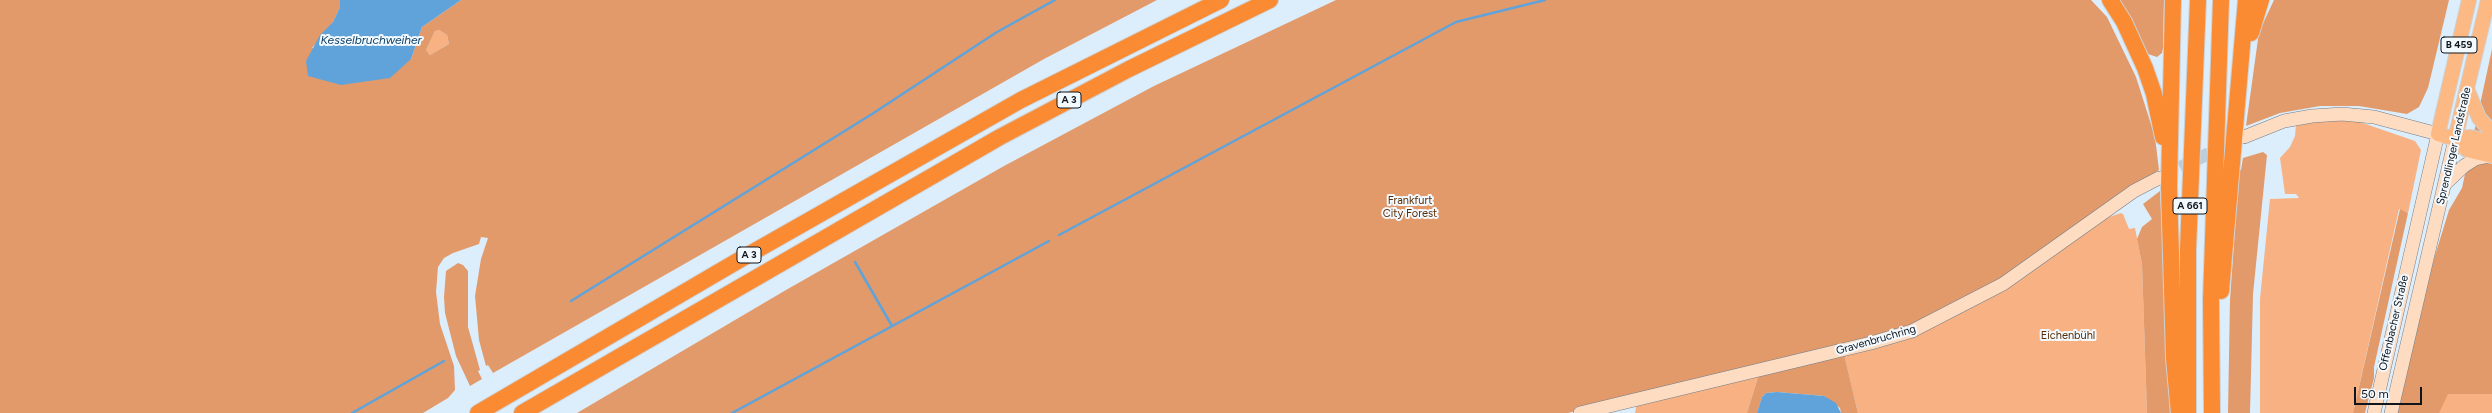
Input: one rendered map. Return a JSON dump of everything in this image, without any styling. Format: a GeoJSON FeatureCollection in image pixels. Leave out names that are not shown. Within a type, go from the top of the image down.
{"type":"FeatureCollection","features":[{"type":"Feature","properties":{"kind":"highway","name":"A 3"},"geometry":{"type":"LineString","coordinates":[[478,413],[1021,100],[1221,0]]}},
{"type":"Feature","properties":{"kind":"highway","name":"A 3"},"geometry":{"type":"LineString","coordinates":[[522,413],[1000,137],[1129,69],[1270,0]]}},
{"type":"Feature","properties":{"kind":"highway"},"geometry":{"type":"LineString","coordinates":[[2110,0],[2130,35],[2150,81],[2163,133],[2164,182],[2174,358],[2179,413]]}},
{"type":"Feature","properties":{"kind":"highway"},"geometry":{"type":"LineString","coordinates":[[2164,182],[2173,0]]}},
{"type":"Feature","properties":{"kind":"highway","name":"A 661"},"geometry":{"type":"LineString","coordinates":[[2188,413],[2189,226],[2198,0]]}},
{"type":"Feature","properties":{"kind":"highway","name":"A 661"},"geometry":{"type":"LineString","coordinates":[[2212,406],[2213,198],[2221,0]]}},
{"type":"Feature","properties":{"kind":"highway"},"geometry":{"type":"LineString","coordinates":[[2212,406],[2246,0]]}},
{"type":"Feature","properties":{"kind":"highway"},"geometry":{"type":"LineString","coordinates":[[2239,83],[2251,29],[2261,0]]}},
{"type":"Feature","properties":{"kind":"main road","name":"Sprendlinger Landstraße"},"geometry":{"type":"LineString","coordinates":[[2438,134],[2469,0]]}},
{"type":"Feature","properties":{"kind":"main road","name":"Sprendlinger Landstraße"},"geometry":{"type":"LineString","coordinates":[[2455,139],[2488,0]]}},
{"type":"Feature","properties":{"kind":"main road"},"geometry":{"type":"LineString","coordinates":[[2467,89],[2480,118],[2492,132]]}},
{"type":"Feature","properties":{"kind":"main road"},"geometry":{"type":"LineString","coordinates":[[2438,134],[2455,139],[2470,137],[2492,142]]}},
{"type":"Feature","properties":{"kind":"main road"},"geometry":{"type":"LineString","coordinates":[[2455,139],[2467,150],[2490,156]]}},
{"type":"Feature","properties":{"kind":"street"},"geometry":{"type":"LineString","coordinates":[[2244,137],[2284,121],[2312,116],[2342,114],[2374,117],[2438,134]]}},
{"type":"Feature","properties":{"kind":"street","name":"Sprendlinger Landstraße"},"geometry":{"type":"LineString","coordinates":[[2415,234],[2438,134]]}},
{"type":"Feature","properties":{"kind":"street","name":"Sprendlinger Landstraße"},"geometry":{"type":"LineString","coordinates":[[2419,291],[2455,139]]}},
{"type":"Feature","properties":{"kind":"street"},"geometry":{"type":"LineString","coordinates":[[2444,185],[2464,166],[2475,159],[2490,156]]}},
{"type":"Feature","properties":{"kind":"street","name":"Gravenbruchring"},"geometry":{"type":"LineString","coordinates":[[1580,413],[1878,341],[1912,331],[2002,284],[2134,191],[2164,182]]}},
{"type":"Feature","properties":{"kind":"street","name":"Offenbacher Straße"},"geometry":{"type":"LineString","coordinates":[[2374,413],[2415,234]]}},
{"type":"Feature","properties":{"kind":"street","name":"Offenbacher Straße"},"geometry":{"type":"LineString","coordinates":[[2391,413],[2419,291]]}},
{"type":"Feature","properties":{"kind":"green space"},"geometry":{"type":"Polygon","coordinates":[[[0,0],[340,0],[340,7],[333,22],[312,48],[411,59],[422,27],[461,0],[1157,0],[1044,59],[493,373],[488,365],[486,366],[479,340],[475,296],[481,259],[488,238],[481,237],[479,244],[453,253],[444,258],[438,267],[436,292],[440,324],[454,366],[455,390],[448,398],[423,413],[0,413],[0,0]],[[439,30],[435,31],[426,50],[430,55],[449,44],[447,35],[439,30]]]}},
{"type":"Feature","properties":{"kind":"green space","name":"Frankfurt City Forest"},"geometry":{"type":"Polygon","coordinates":[[[1336,0],[2091,0],[2107,17],[2136,77],[2155,137],[2159,170],[2111,201],[2024,265],[1912,327],[1568,413],[577,413],[786,290],[1004,166],[1154,86],[1336,0]]]}},
{"type":"Feature","properties":{"kind":"green space"},"geometry":{"type":"Polygon","coordinates":[[[2119,0],[2164,0],[2163,48],[2162,53],[2157,57],[2148,54],[2119,0]]]}},
{"type":"Feature","properties":{"kind":"green space"},"geometry":{"type":"Polygon","coordinates":[[[2274,0],[2449,0],[2428,88],[2419,107],[2407,114],[2359,106],[2320,106],[2280,113],[2246,126],[2259,32],[2274,0]]]}},
{"type":"Feature","properties":{"kind":"green space"},"geometry":{"type":"Polygon","coordinates":[[[439,30],[447,35],[449,44],[430,55],[426,50],[435,31],[439,30]]]}},
{"type":"Feature","properties":{"kind":"green space"},"geometry":{"type":"Polygon","coordinates":[[[2492,49],[2492,394],[2448,394],[2439,413],[2397,413],[2433,262],[2449,210],[2462,188],[2492,49]]]}},
{"type":"Feature","properties":{"kind":"green space"},"geometry":{"type":"Polygon","coordinates":[[[2354,120],[2415,141],[2421,150],[2408,213],[2399,209],[2353,413],[2260,413],[2260,299],[2270,199],[2299,198],[2296,194],[2285,194],[2280,158],[2290,147],[2295,136],[2296,125],[2313,121],[2354,120]]]}},
{"type":"Feature","properties":{"kind":"green space"},"geometry":{"type":"Polygon","coordinates":[[[2263,152],[2267,155],[2253,294],[2250,413],[2228,413],[2230,300],[2239,170],[2241,170],[2243,158],[2263,152]]]}},
{"type":"Feature","properties":{"kind":"green space"},"geometry":{"type":"Polygon","coordinates":[[[2160,191],[2161,210],[2163,210],[2170,413],[2147,413],[2142,264],[2137,239],[2142,227],[2152,219],[2143,204],[2160,191]]]}},
{"type":"Feature","properties":{"kind":"green space"},"geometry":{"type":"Polygon","coordinates":[[[2400,209],[2408,213],[2374,367],[2374,378],[2365,413],[2353,413],[2400,209]]]}},
{"type":"Feature","properties":{"kind":"green space","name":"Eichenbühl"},"geometry":{"type":"Polygon","coordinates":[[[2121,213],[2123,214],[2129,229],[2135,228],[2142,264],[2147,413],[1858,413],[1844,354],[2103,219],[2121,213]]]}},
{"type":"Feature","properties":{"kind":"green space"},"geometry":{"type":"Polygon","coordinates":[[[458,263],[463,265],[468,271],[468,327],[480,370],[478,371],[482,379],[470,386],[456,356],[445,313],[444,297],[446,271],[458,263]]]}},
{"type":"Feature","properties":{"kind":"green space"},"geometry":{"type":"Polygon","coordinates":[[[1844,354],[1858,413],[1841,413],[1840,408],[1824,396],[1777,392],[1766,393],[1762,397],[1757,413],[1747,413],[1759,374],[1844,354]]]}},
{"type":"Feature","properties":{"kind":"green space"},"geometry":{"type":"Polygon","coordinates":[[[2492,373],[2492,413],[2405,413],[2492,373]]]}},
{"type":"Feature","properties":{"kind":"green space"},"geometry":{"type":"Polygon","coordinates":[[[1759,374],[1747,413],[1635,413],[1637,402],[1759,374]]]}},
{"type":"Feature","properties":{"kind":"water","name":"Kesselbruchweiher"},"geometry":{"type":"Polygon","coordinates":[[[340,0],[461,0],[422,27],[411,59],[390,78],[341,85],[308,76],[306,61],[320,35],[333,22],[340,7],[340,0]]]}},
{"type":"Feature","properties":{"kind":"water"},"geometry":{"type":"Polygon","coordinates":[[[1777,392],[1824,396],[1836,403],[1841,413],[1757,413],[1762,397],[1766,393],[1777,392]]]}},
{"type":"Feature","properties":{"kind":"waterway"},"geometry":{"type":"LineString","coordinates":[[571,301],[872,114],[997,32],[1055,0]]}},
{"type":"Feature","properties":{"kind":"waterway"},"geometry":{"type":"LineString","coordinates":[[1059,235],[1456,22],[1545,0]]}},
{"type":"Feature","properties":{"kind":"waterway"},"geometry":{"type":"LineString","coordinates":[[732,413],[1049,241]]}},
{"type":"Feature","properties":{"kind":"waterway"},"geometry":{"type":"LineString","coordinates":[[855,262],[892,326]]}},
{"type":"Feature","properties":{"kind":"waterway"},"geometry":{"type":"LineString","coordinates":[[352,413],[444,361]]}},
{"type":"Feature","properties":{"kind":"tunnel"},"geometry":{"type":"LineString","coordinates":[[2163,176],[2224,146]]}}]}
